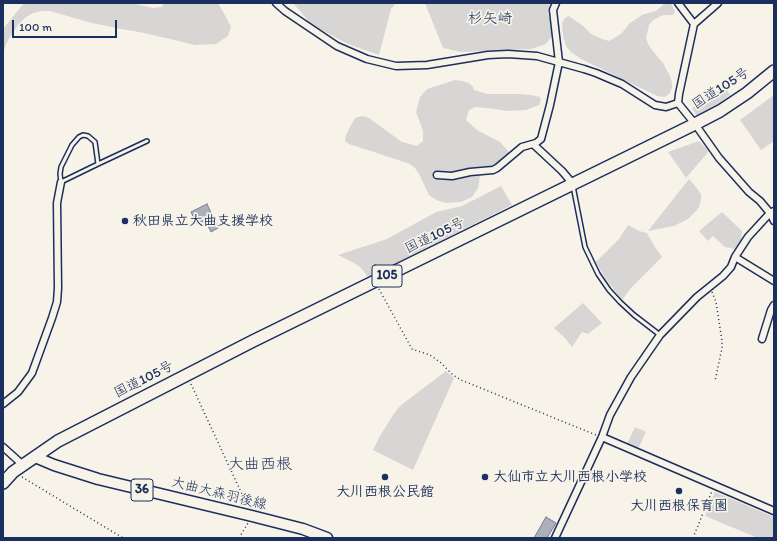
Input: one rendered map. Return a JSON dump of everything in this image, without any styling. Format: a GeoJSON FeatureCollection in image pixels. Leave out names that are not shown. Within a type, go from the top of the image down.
{"type":"FeatureCollection","features":[{"type":"Feature","properties":{"kind":"highway","name":"国道105号"},"geometry":{"type":"LineString","coordinates":[[3,483],[23,465],[58,441],[186,375],[695,124],[720,111],[747,93],[774,71]]}},
{"type":"Feature","properties":{"kind":"main road","name":"大曲大森羽後線"},"geometry":{"type":"LineString","coordinates":[[35,457],[54,465],[98,479],[304,529],[327,538]]}},
{"type":"Feature","properties":{"kind":"street"},"geometry":{"type":"LineString","coordinates":[[276,3],[285,11],[337,46],[368,59],[396,66],[427,65],[488,55],[508,54],[537,56],[584,69],[622,84],[655,104],[666,107],[678,103]]}},
{"type":"Feature","properties":{"kind":"street"},"geometry":{"type":"LineString","coordinates":[[437,175],[452,176],[470,172],[493,170],[498,168],[522,147],[536,143],[540,138],[550,105],[559,62],[553,10],[556,3]]}},
{"type":"Feature","properties":{"kind":"street"},"geometry":{"type":"LineString","coordinates":[[678,3],[694,24]]}},
{"type":"Feature","properties":{"kind":"street"},"geometry":{"type":"LineString","coordinates":[[718,3],[694,24],[678,103],[719,158],[749,192],[772,212],[774,221]]}},
{"type":"Feature","properties":{"kind":"street"},"geometry":{"type":"LineString","coordinates":[[533,144],[562,171],[573,184]]}},
{"type":"Feature","properties":{"kind":"street"},"geometry":{"type":"LineString","coordinates":[[3,404],[18,392],[32,373],[57,302],[57,203],[61,182]]}},
{"type":"Feature","properties":{"kind":"street"},"geometry":{"type":"LineString","coordinates":[[555,538],[602,437],[610,416],[631,377],[660,335],[697,297],[723,276],[731,267],[748,237],[772,212]]}},
{"type":"Feature","properties":{"kind":"street"},"geometry":{"type":"LineString","coordinates":[[736,258],[774,281]]}},
{"type":"Feature","properties":{"kind":"street"},"geometry":{"type":"LineString","coordinates":[[762,339],[774,305]]}},
{"type":"Feature","properties":{"kind":"street"},"geometry":{"type":"LineString","coordinates":[[602,437],[774,511]]}},
{"type":"Feature","properties":{"kind":"street"},"geometry":{"type":"LineString","coordinates":[[3,447],[23,465]]}},
{"type":"Feature","properties":{"kind":"lane"},"geometry":{"type":"LineString","coordinates":[[98,164],[95,142],[88,136],[83,135],[79,137],[72,145],[61,167],[61,182],[147,141]]}},
{"type":"Feature","properties":{"kind":"lane"},"geometry":{"type":"LineString","coordinates":[[573,184],[585,247],[598,274],[609,290],[620,302],[660,335]]}},
{"type":"Feature","properties":{"kind":"path"},"geometry":{"type":"LineString","coordinates":[[376,281],[412,349],[421,351],[435,358],[461,380],[602,437]]}},
{"type":"Feature","properties":{"kind":"path"},"geometry":{"type":"LineString","coordinates":[[710,287],[716,302],[722,341],[722,348],[715,381]]}},
{"type":"Feature","properties":{"kind":"path"},"geometry":{"type":"LineString","coordinates":[[186,375],[252,516],[239,538]]}},
{"type":"Feature","properties":{"kind":"path"},"geometry":{"type":"LineString","coordinates":[[14,472],[123,538]]}},
{"type":"Feature","properties":{"kind":"path"},"geometry":{"type":"LineString","coordinates":[[693,538],[714,486]]}},
{"type":"Feature","properties":{"kind":"shaded area"},"geometry":{"type":"Polygon","coordinates":[[[24,3],[132,3],[153,8],[162,7],[163,3],[218,3],[231,27],[228,36],[216,44],[195,45],[88,22],[50,11],[42,11],[33,13],[26,17],[18,25],[7,42],[3,53],[3,29],[24,3]]]}},
{"type":"Feature","properties":{"kind":"shaded area"},"geometry":{"type":"Polygon","coordinates":[[[293,3],[396,3],[391,9],[379,55],[348,44],[312,25],[293,3]]]}},
{"type":"Feature","properties":{"kind":"shaded area"},"geometry":{"type":"Polygon","coordinates":[[[425,3],[550,3],[548,12],[552,36],[546,44],[531,49],[461,52],[443,48],[425,3]]]}},
{"type":"Feature","properties":{"kind":"shaded area"},"geometry":{"type":"Polygon","coordinates":[[[664,4],[671,4],[675,11],[673,15],[663,15],[653,20],[649,25],[646,38],[648,44],[663,63],[670,76],[672,88],[670,93],[665,97],[657,96],[581,59],[571,52],[566,46],[563,36],[562,23],[565,18],[569,16],[591,34],[609,41],[621,34],[630,23],[642,15],[656,11],[664,4]]]}},
{"type":"Feature","properties":{"kind":"shaded area"},"geometry":{"type":"Polygon","coordinates":[[[455,80],[469,83],[474,90],[487,94],[531,95],[540,97],[541,100],[539,105],[526,110],[508,111],[475,107],[469,110],[466,120],[477,130],[500,142],[510,154],[510,159],[480,176],[478,188],[472,197],[461,202],[446,203],[436,200],[429,195],[419,174],[410,164],[349,144],[345,141],[346,135],[355,118],[362,116],[369,118],[402,142],[417,146],[423,141],[423,131],[416,112],[420,97],[427,89],[455,80]]]}},
{"type":"Feature","properties":{"kind":"shaded area"},"geometry":{"type":"Polygon","coordinates":[[[725,86],[730,95],[698,118],[692,108],[725,86]]]}},
{"type":"Feature","properties":{"kind":"shaded area"},"geometry":{"type":"Polygon","coordinates":[[[774,95],[774,141],[761,150],[740,120],[774,95]]]}},
{"type":"Feature","properties":{"kind":"shaded area"},"geometry":{"type":"Polygon","coordinates":[[[699,141],[709,151],[686,178],[668,152],[699,141]]]}},
{"type":"Feature","properties":{"kind":"shaded area"},"geometry":{"type":"Polygon","coordinates":[[[689,179],[701,194],[699,207],[696,211],[688,219],[674,226],[648,231],[689,179]]]}},
{"type":"Feature","properties":{"kind":"shaded area"},"geometry":{"type":"Polygon","coordinates":[[[501,186],[512,205],[368,277],[361,268],[338,255],[387,239],[436,212],[462,206],[501,186]]]}},
{"type":"Feature","properties":{"kind":"shaded area"},"geometry":{"type":"Polygon","coordinates":[[[207,204],[218,228],[211,232],[205,220],[197,224],[191,212],[207,204]]]}},
{"type":"Feature","properties":{"kind":"shaded area"},"geometry":{"type":"Polygon","coordinates":[[[722,212],[742,231],[741,240],[735,249],[725,247],[713,236],[708,241],[699,231],[722,212]]]}},
{"type":"Feature","properties":{"kind":"shaded area"},"geometry":{"type":"Polygon","coordinates":[[[628,225],[639,231],[647,233],[662,257],[631,288],[622,300],[605,278],[596,262],[619,239],[628,225]]]}},
{"type":"Feature","properties":{"kind":"shaded area"},"geometry":{"type":"Polygon","coordinates":[[[583,303],[602,323],[588,334],[582,332],[572,347],[554,328],[583,303]]]}},
{"type":"Feature","properties":{"kind":"shaded area"},"geometry":{"type":"Polygon","coordinates":[[[446,371],[454,378],[413,470],[373,450],[380,436],[400,406],[446,371]]]}},
{"type":"Feature","properties":{"kind":"shaded area"},"geometry":{"type":"Polygon","coordinates":[[[635,427],[646,432],[638,449],[627,444],[635,427]]]}},
{"type":"Feature","properties":{"kind":"shaded area"},"geometry":{"type":"Polygon","coordinates":[[[715,492],[774,517],[774,538],[758,538],[705,516],[715,492]]]}},
{"type":"Feature","properties":{"kind":"shaded area"},"geometry":{"type":"Polygon","coordinates":[[[546,517],[556,523],[547,538],[534,538],[546,517]]]}},
{"type":"Feature","properties":{"kind":"place","name":"秋田県立大曲支援学校"},"geometry":{"type":"Point","coordinates":[125,221]}},
{"type":"Feature","properties":{"kind":"place","name":"大川西根公民館"},"geometry":{"type":"Point","coordinates":[385,477]}},
{"type":"Feature","properties":{"kind":"place","name":"大仙市立大川西根小学校"},"geometry":{"type":"Point","coordinates":[485,477]}},
{"type":"Feature","properties":{"kind":"place","name":"大川西根保育園"},"geometry":{"type":"Point","coordinates":[679,491]}},
{"type":"Feature","properties":{"kind":"district","name":"杉矢崎"},"geometry":{"type":"Point","coordinates":[490,19]}},
{"type":"Feature","properties":{"kind":"district","name":"大曲西根"},"geometry":{"type":"Point","coordinates":[260,465]}}]}
